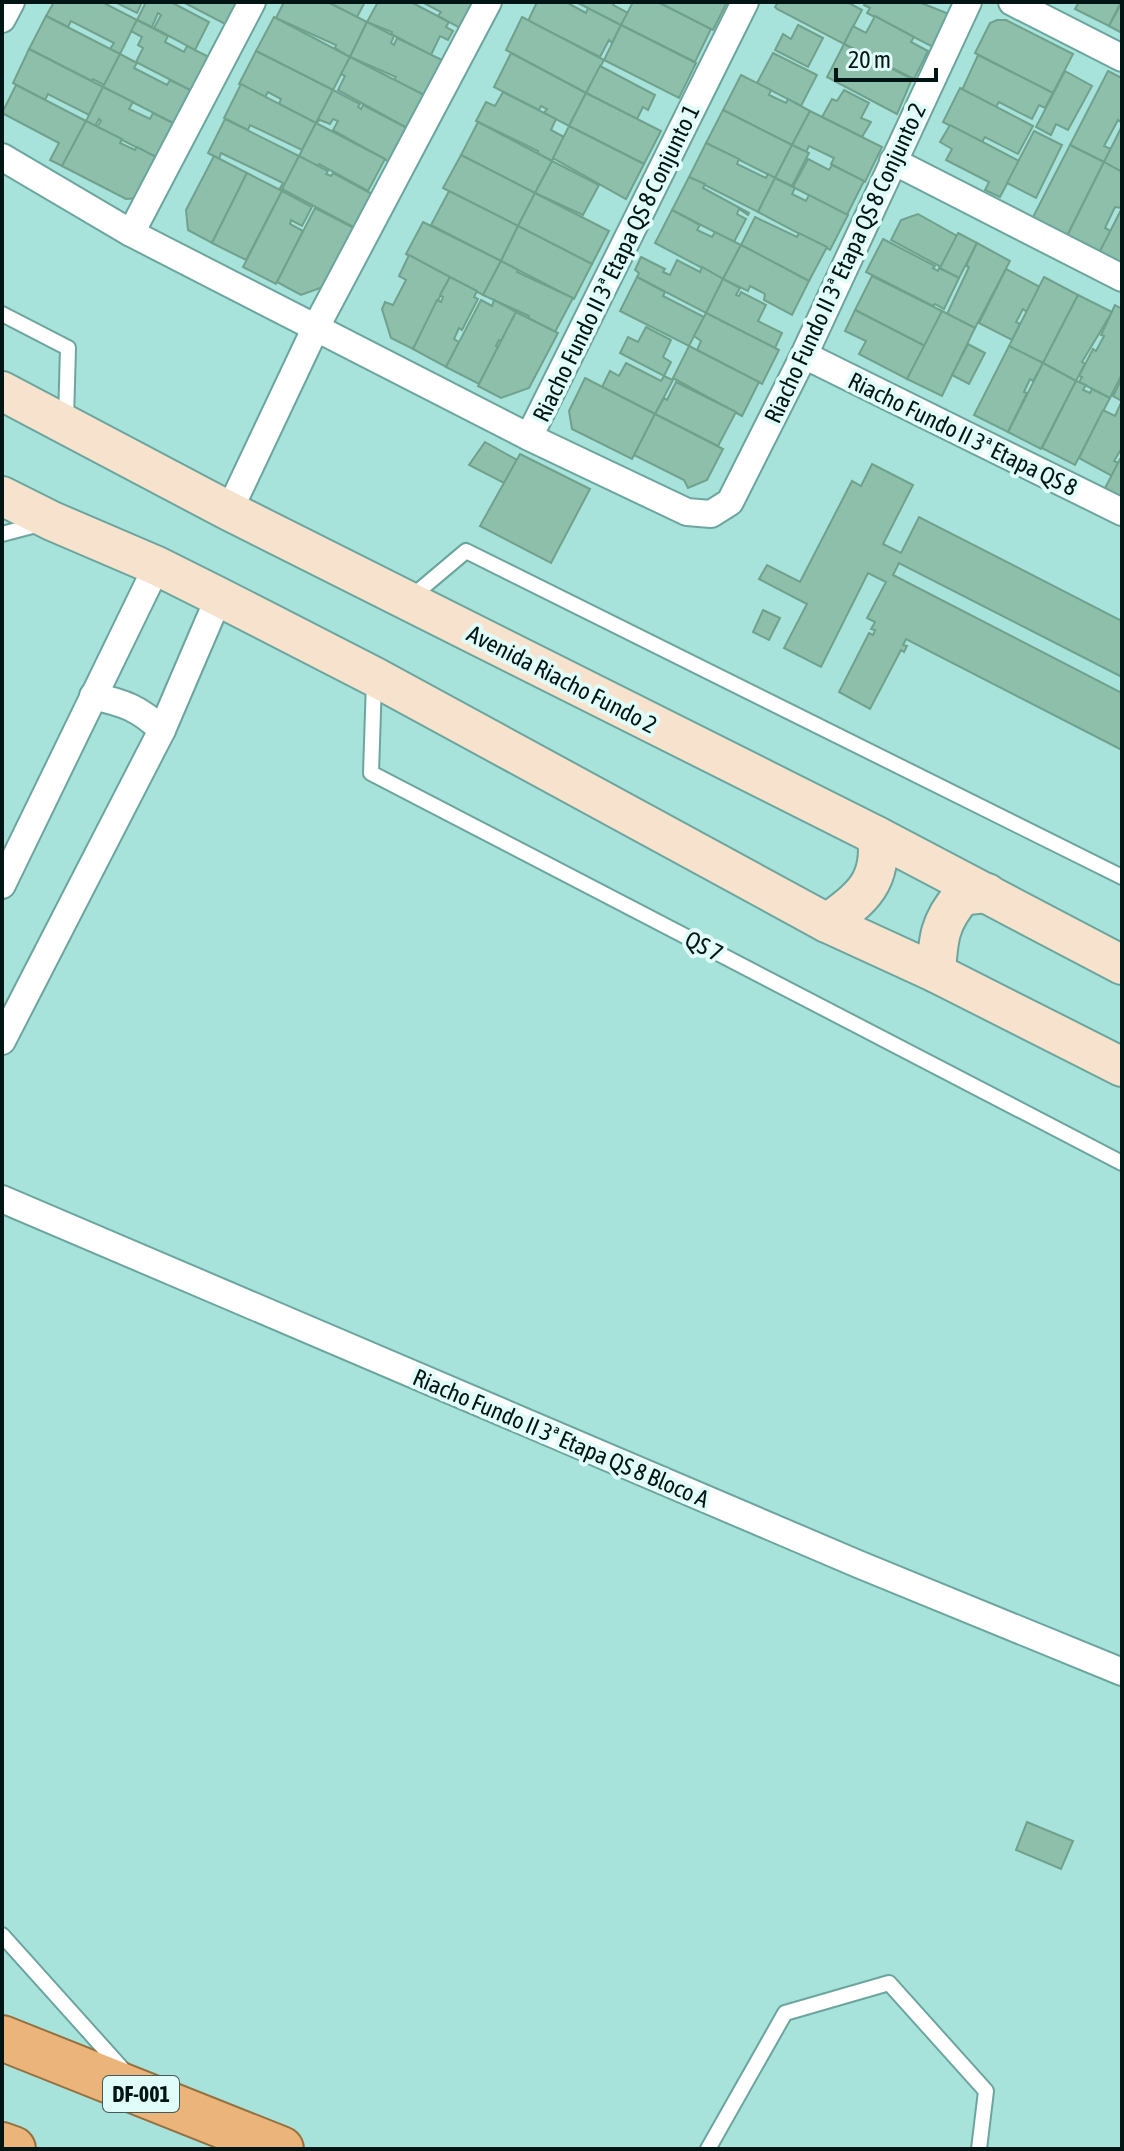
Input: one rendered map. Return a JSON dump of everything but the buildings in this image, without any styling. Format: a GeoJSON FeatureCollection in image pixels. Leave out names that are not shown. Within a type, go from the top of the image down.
{"type":"FeatureCollection","features":[{"type":"Feature","properties":{"kind":"highway","name":"DF-001"},"geometry":{"type":"LineString","coordinates":[[2,2038],[281,2149]]}},
{"type":"Feature","properties":{"kind":"highway"},"geometry":{"type":"LineString","coordinates":[[2,2145],[13,2149]]}},
{"type":"Feature","properties":{"kind":"main road","name":"Avenida Riacho Fundo 2"},"geometry":{"type":"LineString","coordinates":[[2,391],[229,511],[877,836],[1122,965]]}},
{"type":"Feature","properties":{"kind":"main road"},"geometry":{"type":"LineString","coordinates":[[2,496],[219,597],[375,677],[827,923],[936,973],[1122,1067]]}},
{"type":"Feature","properties":{"kind":"main road"},"geometry":{"type":"LineString","coordinates":[[827,923],[855,904],[873,880],[879,857],[877,836]]}},
{"type":"Feature","properties":{"kind":"main road"},"geometry":{"type":"LineString","coordinates":[[936,973],[938,935],[949,910],[962,896],[987,893]]}},
{"type":"Feature","properties":{"kind":"street"},"geometry":{"type":"LineString","coordinates":[[2,19],[11,2]]}},
{"type":"Feature","properties":{"kind":"street"},"geometry":{"type":"LineString","coordinates":[[131,233],[252,2]]}},
{"type":"Feature","properties":{"kind":"street"},"geometry":{"type":"LineString","coordinates":[[229,511],[315,329],[488,2]]}},
{"type":"Feature","properties":{"kind":"street","name":"Riacho Fundo II 3ª Etapa QS 8 Conjunto 1"},"geometry":{"type":"LineString","coordinates":[[2,157],[131,233],[529,437],[745,2]]}},
{"type":"Feature","properties":{"kind":"street","name":"Riacho Fundo II 3ª Etapa QS 8 Conjunto 2"},"geometry":{"type":"LineString","coordinates":[[529,437],[687,512],[711,514],[730,502],[804,355],[968,2]]}},
{"type":"Feature","properties":{"kind":"street"},"geometry":{"type":"LineString","coordinates":[[1012,2],[1122,58]]}},
{"type":"Feature","properties":{"kind":"street"},"geometry":{"type":"LineString","coordinates":[[893,161],[1122,278]]}},
{"type":"Feature","properties":{"kind":"street","name":"Riacho Fundo II 3ª Etapa QS 8"},"geometry":{"type":"LineString","coordinates":[[804,355],[1122,512]]}},
{"type":"Feature","properties":{"kind":"street"},"geometry":{"type":"LineString","coordinates":[[2,885],[157,566]]}},
{"type":"Feature","properties":{"kind":"street"},"geometry":{"type":"LineString","coordinates":[[2,1041],[11,1005],[162,730],[219,597]]}},
{"type":"Feature","properties":{"kind":"street"},"geometry":{"type":"LineString","coordinates":[[93,696],[123,703],[143,712],[162,730]]}},
{"type":"Feature","properties":{"kind":"street","name":"Riacho Fundo II 3ª Etapa QS 8 Bloco A"},"geometry":{"type":"LineString","coordinates":[[2,1199],[858,1564],[1122,1672]]}},
{"type":"Feature","properties":{"kind":"lane"},"geometry":{"type":"LineString","coordinates":[[2,314],[68,348],[65,424]]}},
{"type":"Feature","properties":{"kind":"lane"},"geometry":{"type":"LineString","coordinates":[[2,534],[52,521]]}},
{"type":"Feature","properties":{"kind":"lane"},"geometry":{"type":"LineString","coordinates":[[406,601],[466,551],[1122,877]]}},
{"type":"Feature","properties":{"kind":"lane","name":"QS 7"},"geometry":{"type":"LineString","coordinates":[[375,677],[371,773],[1122,1163]]}},
{"type":"Feature","properties":{"kind":"lane"},"geometry":{"type":"LineString","coordinates":[[2,1935],[148,2097]]}},
{"type":"Feature","properties":{"kind":"lane"},"geometry":{"type":"LineString","coordinates":[[708,2149],[785,2013],[889,1983],[986,2091],[979,2149]]}}]}
